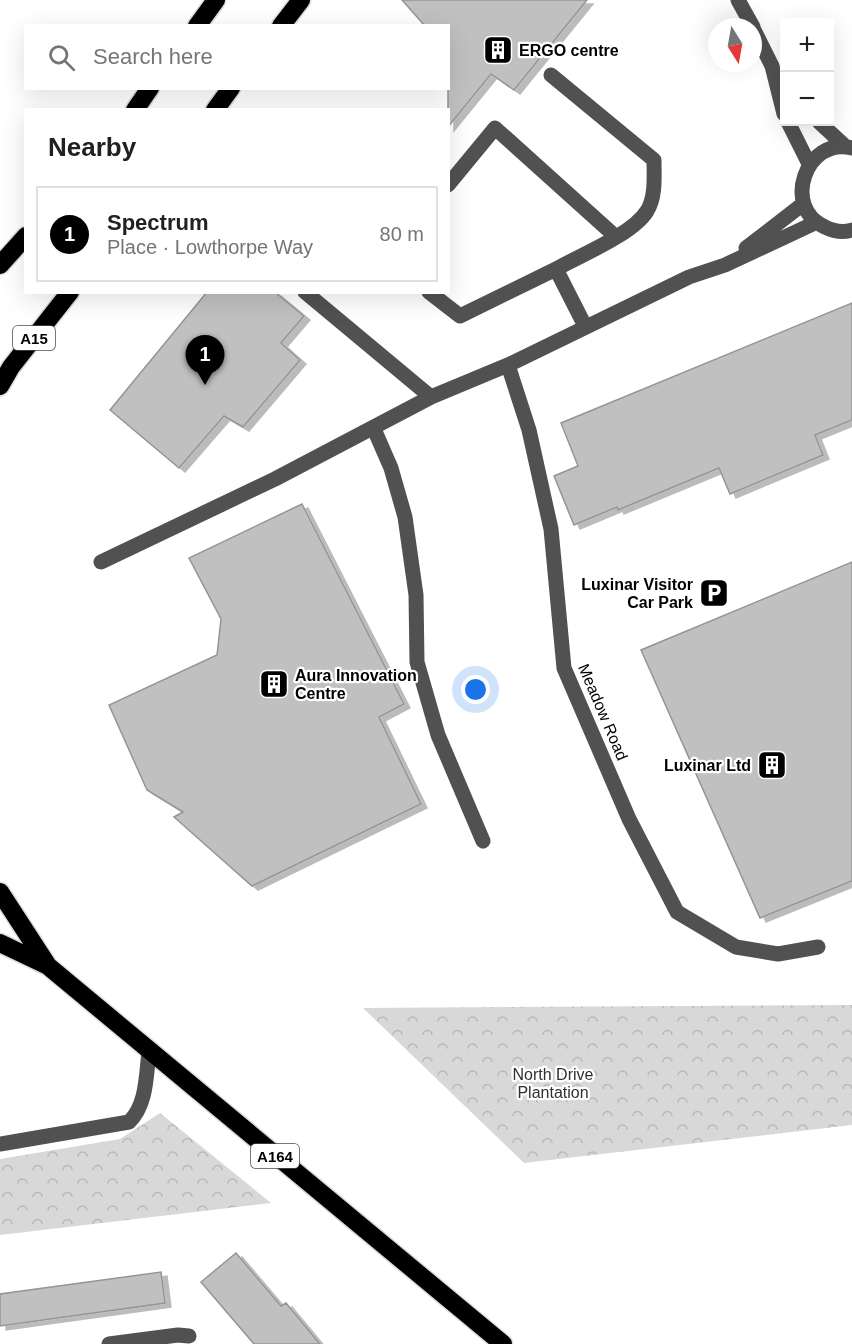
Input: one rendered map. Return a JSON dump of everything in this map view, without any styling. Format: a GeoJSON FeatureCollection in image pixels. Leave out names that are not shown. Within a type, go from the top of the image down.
{"type":"FeatureCollection","features":[{"type":"Feature","properties":{"kind":"highway"},"geometry":{"type":"LineString","coordinates":[[198,24],[216,0]]}},
{"type":"Feature","properties":{"kind":"highway"},"geometry":{"type":"LineString","coordinates":[[283,24],[302,0]]}},
{"type":"Feature","properties":{"kind":"highway"},"geometry":{"type":"LineString","coordinates":[[136,108],[149,90]]}},
{"type":"Feature","properties":{"kind":"highway"},"geometry":{"type":"LineString","coordinates":[[216,108],[230,90]]}},
{"type":"Feature","properties":{"kind":"highway"},"geometry":{"type":"LineString","coordinates":[[0,265],[24,238]]}},
{"type":"Feature","properties":{"kind":"highway","name":"A15"},"geometry":{"type":"LineString","coordinates":[[0,386],[11,367],[68,294]]}},
{"type":"Feature","properties":{"kind":"highway","name":"A164"},"geometry":{"type":"LineString","coordinates":[[0,892],[48,966]]}},
{"type":"Feature","properties":{"kind":"highway","name":"A164"},"geometry":{"type":"LineString","coordinates":[[0,943],[48,966],[503,1344]]}},
{"type":"Feature","properties":{"kind":"street"},"geometry":{"type":"LineString","coordinates":[[738,0],[748,18]]}},
{"type":"Feature","properties":{"kind":"street"},"geometry":{"type":"LineString","coordinates":[[762,45],[780,77]]}},
{"type":"Feature","properties":{"kind":"street"},"geometry":{"type":"LineString","coordinates":[[772,66],[780,98]]}},
{"type":"Feature","properties":{"kind":"street"},"geometry":{"type":"LineString","coordinates":[[432,294],[460,316],[556,269],[631,227],[648,210],[654,186],[654,160],[551,75]]}},
{"type":"Feature","properties":{"kind":"street"},"geometry":{"type":"LineString","coordinates":[[790,126],[809,164]]}},
{"type":"Feature","properties":{"kind":"street"},"geometry":{"type":"LineString","coordinates":[[824,126],[849,147]]}},
{"type":"Feature","properties":{"kind":"street"},"geometry":{"type":"LineString","coordinates":[[450,183],[495,128],[615,236]]}},
{"type":"Feature","properties":{"kind":"street"},"geometry":{"type":"LineString","coordinates":[[849,147],[832,148],[819,154],[809,164],[803,176],[801,190],[803,204],[817,222],[833,231],[852,230]]}},
{"type":"Feature","properties":{"kind":"street"},"geometry":{"type":"LineString","coordinates":[[725,265],[803,204]]}},
{"type":"Feature","properties":{"kind":"street"},"geometry":{"type":"LineString","coordinates":[[101,562],[275,480],[431,397],[508,365],[689,277],[725,265],[817,222]]}},
{"type":"Feature","properties":{"kind":"street"},"geometry":{"type":"LineString","coordinates":[[556,269],[585,326]]}},
{"type":"Feature","properties":{"kind":"street"},"geometry":{"type":"LineString","coordinates":[[307,294],[431,397]]}},
{"type":"Feature","properties":{"kind":"street","name":"Meadow Road"},"geometry":{"type":"LineString","coordinates":[[508,365],[529,430],[551,529],[564,668],[629,819],[677,912],[736,947],[778,954],[818,946]]}},
{"type":"Feature","properties":{"kind":"street"},"geometry":{"type":"LineString","coordinates":[[374,429],[391,468],[405,517],[416,595],[417,662],[438,735],[483,841]]}},
{"type":"Feature","properties":{"kind":"street"},"geometry":{"type":"LineString","coordinates":[[0,1144],[129,1122],[138,1113],[144,1091],[149,1052]]}},
{"type":"Feature","properties":{"kind":"street"},"geometry":{"type":"LineString","coordinates":[[109,1344],[178,1335],[189,1336]]}},
{"type":"Feature","properties":{"kind":"green space","name":"North Drive Plantation"},"geometry":{"type":"Polygon","coordinates":[[[852,1005],[852,1125],[524,1163],[363,1008],[852,1005]]]}},
{"type":"Feature","properties":{"kind":"green space"},"geometry":{"type":"Polygon","coordinates":[[[160,1113],[271,1203],[0,1235],[0,1159],[120,1139],[160,1113]]]}},
{"type":"Feature","properties":{"kind":"building","name":"ERGO centre"},"geometry":{"type":"Polygon","coordinates":[[[402,0],[587,0],[514,90],[491,74],[450,125],[448,90],[450,90],[450,24],[423,24],[402,0]]]}},
{"type":"Feature","properties":{"kind":"building"},"geometry":{"type":"Polygon","coordinates":[[[205,294],[277,294],[304,316],[281,343],[300,360],[243,427],[224,416],[179,468],[110,410],[205,294]]]}},
{"type":"Feature","properties":{"kind":"building"},"geometry":{"type":"Polygon","coordinates":[[[852,303],[852,420],[815,435],[823,455],[730,494],[719,468],[618,510],[617,507],[574,525],[554,476],[578,466],[561,423],[852,303]]]}},
{"type":"Feature","properties":{"kind":"building","name":"Aura Innovation Centre"},"geometry":{"type":"Polygon","coordinates":[[[302,504],[404,704],[379,717],[421,804],[252,886],[174,817],[183,812],[147,790],[109,705],[217,655],[221,619],[189,558],[302,504]]]}},
{"type":"Feature","properties":{"kind":"building","name":"Luxinar Ltd"},"geometry":{"type":"Polygon","coordinates":[[[852,562],[852,881],[760,918],[641,650],[852,562]]]}},
{"type":"Feature","properties":{"kind":"building"},"geometry":{"type":"Polygon","coordinates":[[[236,1253],[281,1306],[286,1303],[320,1344],[254,1344],[201,1282],[236,1253]]]}},
{"type":"Feature","properties":{"kind":"building"},"geometry":{"type":"Polygon","coordinates":[[[161,1272],[165,1303],[0,1326],[0,1294],[161,1272]]]}},
{"type":"Feature","properties":{"kind":"place","name":"ERGO centre"},"geometry":{"type":"Point","coordinates":[498,50]}},
{"type":"Feature","properties":{"kind":"place","name":"Spectrum"},"geometry":{"type":"Point","coordinates":[205,385]}},
{"type":"Feature","properties":{"kind":"place","name":"Luxinar Visitor Car Park"},"geometry":{"type":"Point","coordinates":[714,593]}},
{"type":"Feature","properties":{"kind":"place","name":"Aura Innovation Centre"},"geometry":{"type":"Point","coordinates":[274,684]}},
{"type":"Feature","properties":{"kind":"place","name":"Luxinar Ltd"},"geometry":{"type":"Point","coordinates":[772,765]}}]}
